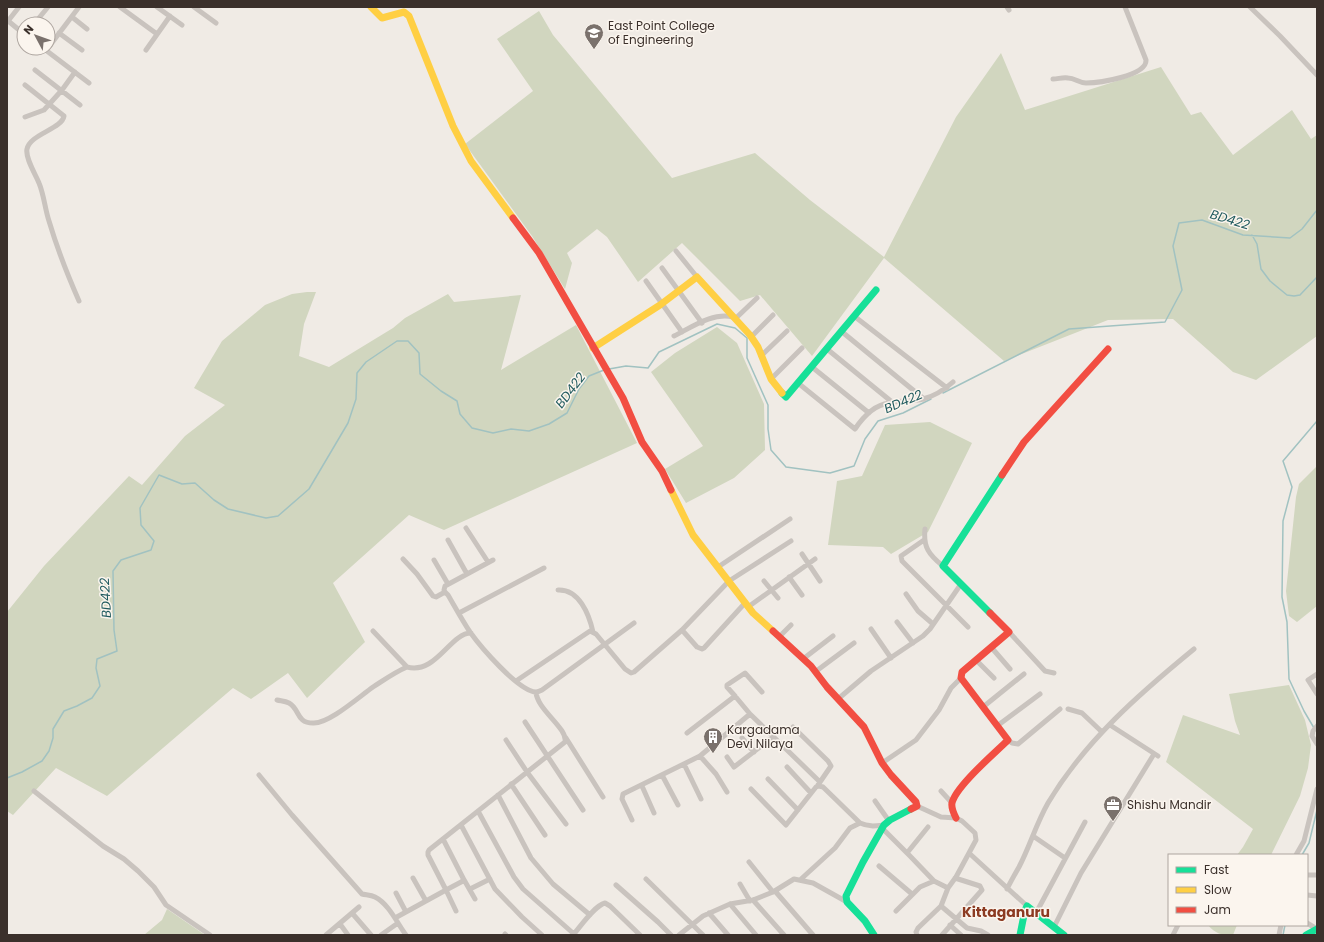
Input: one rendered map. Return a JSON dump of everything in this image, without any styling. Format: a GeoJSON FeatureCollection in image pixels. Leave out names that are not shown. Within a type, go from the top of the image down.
{"type":"FeatureCollection","features":[{"type":"Feature","properties":{"kind":"street"},"geometry":{"type":"LineString","coordinates":[[16,27],[8,20],[19,7]]}},
{"type":"Feature","properties":{"kind":"street"},"geometry":{"type":"LineString","coordinates":[[41,16],[48,7]]}},
{"type":"Feature","properties":{"kind":"street"},"geometry":{"type":"LineString","coordinates":[[56,36],[79,7]]}},
{"type":"Feature","properties":{"kind":"street"},"geometry":{"type":"LineString","coordinates":[[120,7],[157,34]]}},
{"type":"Feature","properties":{"kind":"street"},"geometry":{"type":"LineString","coordinates":[[157,7],[182,25]]}},
{"type":"Feature","properties":{"kind":"street"},"geometry":{"type":"LineString","coordinates":[[194,7],[216,23]]}},
{"type":"Feature","properties":{"kind":"street"},"geometry":{"type":"LineString","coordinates":[[371,7],[382,18],[404,12],[409,16],[453,126],[471,160],[539,253],[623,398],[642,442],[662,471],[693,535],[753,614],[803,659],[864,727],[882,763],[890,775],[916,802],[917,806],[942,817],[956,818],[962,821],[975,833],[976,840],[948,888],[941,906],[918,928],[916,932],[917,935]]}},
{"type":"Feature","properties":{"kind":"street"},"geometry":{"type":"LineString","coordinates":[[1053,79],[1069,78],[1084,83],[1106,81],[1131,74],[1144,67],[1147,63],[1125,7]]}},
{"type":"Feature","properties":{"kind":"street"},"geometry":{"type":"LineString","coordinates":[[1250,7],[1317,75]]}},
{"type":"Feature","properties":{"kind":"street"},"geometry":{"type":"LineString","coordinates":[[146,50],[170,16]]}},
{"type":"Feature","properties":{"kind":"street"},"geometry":{"type":"LineString","coordinates":[[72,17],[87,30]]}},
{"type":"Feature","properties":{"kind":"street"},"geometry":{"type":"LineString","coordinates":[[59,33],[82,50]]}},
{"type":"Feature","properties":{"kind":"street"},"geometry":{"type":"LineString","coordinates":[[56,56],[89,83]]}},
{"type":"Feature","properties":{"kind":"street"},"geometry":{"type":"LineString","coordinates":[[36,70],[80,104]]}},
{"type":"Feature","properties":{"kind":"street"},"geometry":{"type":"LineString","coordinates":[[25,117],[44,110],[62,90],[75,72]]}},
{"type":"Feature","properties":{"kind":"street"},"geometry":{"type":"LineString","coordinates":[[25,85],[64,116],[64,120],[29,144],[26,152],[40,185],[49,221],[78,302]]}},
{"type":"Feature","properties":{"kind":"street"},"geometry":{"type":"LineString","coordinates":[[676,251],[697,277],[751,337],[771,379],[786,397],[876,290]]}},
{"type":"Feature","properties":{"kind":"street"},"geometry":{"type":"LineString","coordinates":[[662,268],[702,323]]}},
{"type":"Feature","properties":{"kind":"street"},"geometry":{"type":"LineString","coordinates":[[595,351],[680,292],[697,277]]}},
{"type":"Feature","properties":{"kind":"street"},"geometry":{"type":"LineString","coordinates":[[646,280],[682,332]]}},
{"type":"Feature","properties":{"kind":"street"},"geometry":{"type":"LineString","coordinates":[[734,318],[757,298]]}},
{"type":"Feature","properties":{"kind":"street"},"geometry":{"type":"LineString","coordinates":[[751,337],[773,315]]}},
{"type":"Feature","properties":{"kind":"street"},"geometry":{"type":"LineString","coordinates":[[674,336],[718,316],[734,318]]}},
{"type":"Feature","properties":{"kind":"street"},"geometry":{"type":"LineString","coordinates":[[854,316],[946,388]]}},
{"type":"Feature","properties":{"kind":"street"},"geometry":{"type":"LineString","coordinates":[[761,356],[787,331]]}},
{"type":"Feature","properties":{"kind":"street"},"geometry":{"type":"LineString","coordinates":[[841,331],[924,399]]}},
{"type":"Feature","properties":{"kind":"street"},"geometry":{"type":"LineString","coordinates":[[771,379],[802,348]]}},
{"type":"Feature","properties":{"kind":"street"},"geometry":{"type":"LineString","coordinates":[[827,349],[892,402]]}},
{"type":"Feature","properties":{"kind":"street"},"geometry":{"type":"LineString","coordinates":[[943,566],[1024,442],[1108,349]]}},
{"type":"Feature","properties":{"kind":"street"},"geometry":{"type":"LineString","coordinates":[[812,366],[869,413]]}},
{"type":"Feature","properties":{"kind":"street"},"geometry":{"type":"LineString","coordinates":[[798,383],[855,429],[869,413],[883,404],[924,399],[937,394],[953,382]]}},
{"type":"Feature","properties":{"kind":"street"},"geometry":{"type":"LineString","coordinates":[[718,567],[790,519]]}},
{"type":"Feature","properties":{"kind":"street"},"geometry":{"type":"LineString","coordinates":[[466,528],[490,561],[445,586],[445,592],[471,633],[502,670],[516,681],[536,692],[542,690],[634,623]]}},
{"type":"Feature","properties":{"kind":"street"},"geometry":{"type":"LineString","coordinates":[[925,529],[924,540],[928,551],[934,559],[943,566],[1046,671],[1054,673]]}},
{"type":"Feature","properties":{"kind":"street"},"geometry":{"type":"LineString","coordinates":[[448,540],[466,574]]}},
{"type":"Feature","properties":{"kind":"street"},"geometry":{"type":"LineString","coordinates":[[558,590],[565,589],[578,598],[588,614],[593,632],[625,669],[631,673],[639,668],[682,630],[729,581],[791,540]]}},
{"type":"Feature","properties":{"kind":"street"},"geometry":{"type":"LineString","coordinates":[[924,540],[901,556],[902,561],[968,627]]}},
{"type":"Feature","properties":{"kind":"street"},"geometry":{"type":"LineString","coordinates":[[802,554],[820,581]]}},
{"type":"Feature","properties":{"kind":"street"},"geometry":{"type":"LineString","coordinates":[[682,630],[697,646],[702,649],[704,648],[747,605],[771,590],[815,558]]}},
{"type":"Feature","properties":{"kind":"street"},"geometry":{"type":"LineString","coordinates":[[402,559],[417,574],[433,596],[436,597],[445,592]]}},
{"type":"Feature","properties":{"kind":"street"},"geometry":{"type":"LineString","coordinates":[[434,560],[448,584]]}},
{"type":"Feature","properties":{"kind":"street"},"geometry":{"type":"LineString","coordinates":[[459,613],[544,568]]}},
{"type":"Feature","properties":{"kind":"street"},"geometry":{"type":"LineString","coordinates":[[789,577],[802,595]]}},
{"type":"Feature","properties":{"kind":"street"},"geometry":{"type":"LineString","coordinates":[[764,581],[778,598]]}},
{"type":"Feature","properties":{"kind":"street"},"geometry":{"type":"LineString","coordinates":[[838,699],[871,671],[923,636],[961,584]]}},
{"type":"Feature","properties":{"kind":"street"},"geometry":{"type":"LineString","coordinates":[[906,594],[918,611],[933,624]]}},
{"type":"Feature","properties":{"kind":"street"},"geometry":{"type":"LineString","coordinates":[[897,622],[913,643]]}},
{"type":"Feature","properties":{"kind":"street"},"geometry":{"type":"LineString","coordinates":[[779,637],[791,625]]}},
{"type":"Feature","properties":{"kind":"street"},"geometry":{"type":"LineString","coordinates":[[871,629],[891,658]]}},
{"type":"Feature","properties":{"kind":"street"},"geometry":{"type":"LineString","coordinates":[[373,631],[407,667],[413,669],[426,665],[463,635],[471,633]]}},
{"type":"Feature","properties":{"kind":"street"},"geometry":{"type":"LineString","coordinates":[[516,681],[588,632],[593,632]]}},
{"type":"Feature","properties":{"kind":"street"},"geometry":{"type":"LineString","coordinates":[[882,763],[916,740],[939,710],[951,688],[961,678],[962,672],[1009,632]]}},
{"type":"Feature","properties":{"kind":"street"},"geometry":{"type":"LineString","coordinates":[[803,659],[833,636]]}},
{"type":"Feature","properties":{"kind":"street"},"geometry":{"type":"LineString","coordinates":[[815,672],[854,643]]}},
{"type":"Feature","properties":{"kind":"street"},"geometry":{"type":"LineString","coordinates":[[991,647],[1010,669]]}},
{"type":"Feature","properties":{"kind":"street"},"geometry":{"type":"LineString","coordinates":[[1007,888],[1020,866],[1048,804],[1088,747],[1152,684],[1194,649]]}},
{"type":"Feature","properties":{"kind":"street"},"geometry":{"type":"LineString","coordinates":[[976,660],[994,678]]}},
{"type":"Feature","properties":{"kind":"street"},"geometry":{"type":"LineString","coordinates":[[277,700],[288,702],[292,705],[300,718],[305,722],[320,722],[353,704],[373,687],[399,670],[407,667]]}},
{"type":"Feature","properties":{"kind":"street"},"geometry":{"type":"LineString","coordinates":[[762,692],[746,673],[727,685],[727,687],[750,714],[860,823],[872,827],[885,825],[917,806]]}},
{"type":"Feature","properties":{"kind":"street"},"geometry":{"type":"LineString","coordinates":[[983,707],[1024,674]]}},
{"type":"Feature","properties":{"kind":"street"},"geometry":{"type":"LineString","coordinates":[[1317,674],[1308,680],[1317,694]]}},
{"type":"Feature","properties":{"kind":"street"},"geometry":{"type":"LineString","coordinates":[[961,678],[997,726],[1012,743],[1018,744],[1060,709]]}},
{"type":"Feature","properties":{"kind":"street"},"geometry":{"type":"LineString","coordinates":[[536,692],[536,698],[565,734],[566,738],[603,797]]}},
{"type":"Feature","properties":{"kind":"street"},"geometry":{"type":"LineString","coordinates":[[997,726],[1040,694]]}},
{"type":"Feature","properties":{"kind":"street"},"geometry":{"type":"LineString","coordinates":[[687,733],[735,696]]}},
{"type":"Feature","properties":{"kind":"street"},"geometry":{"type":"LineString","coordinates":[[1068,709],[1082,713],[1102,732]]}},
{"type":"Feature","properties":{"kind":"street"},"geometry":{"type":"LineString","coordinates":[[632,820],[622,799],[623,794],[642,786],[700,756],[750,714]]}},
{"type":"Feature","properties":{"kind":"street"},"geometry":{"type":"LineString","coordinates":[[525,722],[583,810]]}},
{"type":"Feature","properties":{"kind":"street"},"geometry":{"type":"LineString","coordinates":[[1054,927],[1081,874],[1156,755],[1110,725]]}},
{"type":"Feature","properties":{"kind":"street"},"geometry":{"type":"LineString","coordinates":[[1317,726],[1312,736],[1317,744]]}},
{"type":"Feature","properties":{"kind":"street"},"geometry":{"type":"LineString","coordinates":[[751,789],[786,826],[819,784],[831,766],[828,761],[793,727]]}},
{"type":"Feature","properties":{"kind":"street"},"geometry":{"type":"LineString","coordinates":[[727,757],[734,768],[773,736]]}},
{"type":"Feature","properties":{"kind":"street"},"geometry":{"type":"LineString","coordinates":[[456,911],[428,852],[565,742],[566,738]]}},
{"type":"Feature","properties":{"kind":"street"},"geometry":{"type":"LineString","coordinates":[[742,738],[754,752]]}},
{"type":"Feature","properties":{"kind":"street"},"geometry":{"type":"LineString","coordinates":[[506,740],[527,772],[566,824]]}},
{"type":"Feature","properties":{"kind":"street"},"geometry":{"type":"LineString","coordinates":[[956,818],[952,810],[952,803],[961,786],[1008,740]]}},
{"type":"Feature","properties":{"kind":"street"},"geometry":{"type":"LineString","coordinates":[[700,756],[716,774],[727,792]]}},
{"type":"Feature","properties":{"kind":"street"},"geometry":{"type":"LineString","coordinates":[[684,764],[701,799]]}},
{"type":"Feature","properties":{"kind":"street"},"geometry":{"type":"LineString","coordinates":[[787,767],[811,793]]}},
{"type":"Feature","properties":{"kind":"street"},"geometry":{"type":"LineString","coordinates":[[259,775],[292,815],[362,894],[375,897],[382,903],[397,920],[406,935]]}},
{"type":"Feature","properties":{"kind":"street"},"geometry":{"type":"LineString","coordinates":[[662,775],[678,805]]}},
{"type":"Feature","properties":{"kind":"street"},"geometry":{"type":"LineString","coordinates":[[768,779],[798,810]]}},
{"type":"Feature","properties":{"kind":"street"},"geometry":{"type":"LineString","coordinates":[[511,784],[545,836]]}},
{"type":"Feature","properties":{"kind":"street"},"geometry":{"type":"LineString","coordinates":[[642,786],[654,813]]}},
{"type":"Feature","properties":{"kind":"street"},"geometry":{"type":"LineString","coordinates":[[1297,854],[1304,841],[1317,789]]}},
{"type":"Feature","properties":{"kind":"street"},"geometry":{"type":"LineString","coordinates":[[34,791],[103,846],[133,867],[154,887],[166,905],[210,935]]}},
{"type":"Feature","properties":{"kind":"street"},"geometry":{"type":"LineString","coordinates":[[941,791],[952,803]]}},
{"type":"Feature","properties":{"kind":"street"},"geometry":{"type":"LineString","coordinates":[[498,795],[531,858],[553,884],[590,915]]}},
{"type":"Feature","properties":{"kind":"street"},"geometry":{"type":"LineString","coordinates":[[875,801],[883,810],[885,825],[907,853],[934,880],[948,888]]}},
{"type":"Feature","properties":{"kind":"street"},"geometry":{"type":"LineString","coordinates":[[478,811],[514,877],[523,889],[573,935],[590,915],[601,904],[605,903],[640,935]]}},
{"type":"Feature","properties":{"kind":"street"},"geometry":{"type":"LineString","coordinates":[[1036,913],[1085,822]]}},
{"type":"Feature","properties":{"kind":"street"},"geometry":{"type":"LineString","coordinates":[[800,880],[835,848],[850,828],[860,823]]}},
{"type":"Feature","properties":{"kind":"street"},"geometry":{"type":"LineString","coordinates":[[461,825],[495,889],[542,935]]}},
{"type":"Feature","properties":{"kind":"street"},"geometry":{"type":"LineString","coordinates":[[847,902],[846,896],[863,862],[885,825]]}},
{"type":"Feature","properties":{"kind":"street"},"geometry":{"type":"LineString","coordinates":[[907,853],[928,827]]}},
{"type":"Feature","properties":{"kind":"street"},"geometry":{"type":"LineString","coordinates":[[1033,836],[1065,858]]}},
{"type":"Feature","properties":{"kind":"street"},"geometry":{"type":"LineString","coordinates":[[443,839],[475,899]]}},
{"type":"Feature","properties":{"kind":"street"},"geometry":{"type":"LineString","coordinates":[[969,853],[1027,906],[1064,935]]}},
{"type":"Feature","properties":{"kind":"street"},"geometry":{"type":"LineString","coordinates":[[749,862],[813,935]]}},
{"type":"Feature","properties":{"kind":"street"},"geometry":{"type":"LineString","coordinates":[[880,866],[912,894]]}},
{"type":"Feature","properties":{"kind":"street"},"geometry":{"type":"LineString","coordinates":[[413,878],[426,901]]}},
{"type":"Feature","properties":{"kind":"street"},"geometry":{"type":"LineString","coordinates":[[381,935],[406,912],[460,883],[463,881],[463,878]]}},
{"type":"Feature","properties":{"kind":"street"},"geometry":{"type":"LineString","coordinates":[[942,935],[982,889],[980,886],[955,878]]}},
{"type":"Feature","properties":{"kind":"street"},"geometry":{"type":"LineString","coordinates":[[470,889],[490,879]]}},
{"type":"Feature","properties":{"kind":"street"},"geometry":{"type":"LineString","coordinates":[[646,879],[703,935]]}},
{"type":"Feature","properties":{"kind":"street"},"geometry":{"type":"LineString","coordinates":[[679,935],[709,913],[730,904],[752,900],[774,892],[794,879],[813,882],[847,902],[865,921],[874,935]]}},
{"type":"Feature","properties":{"kind":"street"},"geometry":{"type":"LineString","coordinates":[[896,911],[920,887],[934,880]]}},
{"type":"Feature","properties":{"kind":"street"},"geometry":{"type":"LineString","coordinates":[[740,884],[752,900],[784,935]]}},
{"type":"Feature","properties":{"kind":"street"},"geometry":{"type":"LineString","coordinates":[[616,885],[671,935]]}},
{"type":"Feature","properties":{"kind":"street"},"geometry":{"type":"LineString","coordinates":[[396,892],[406,912]]}},
{"type":"Feature","properties":{"kind":"street"},"geometry":{"type":"LineString","coordinates":[[730,904],[756,935]]}},
{"type":"Feature","properties":{"kind":"street"},"geometry":{"type":"LineString","coordinates":[[941,906],[967,928],[981,931],[988,935]]}},
{"type":"Feature","properties":{"kind":"street"},"geometry":{"type":"LineString","coordinates":[[1020,935],[1027,906]]}},
{"type":"Feature","properties":{"kind":"street"},"geometry":{"type":"LineString","coordinates":[[326,935],[359,908]]}},
{"type":"Feature","properties":{"kind":"street"},"geometry":{"type":"LineString","coordinates":[[352,913],[371,935]]}},
{"type":"Feature","properties":{"kind":"street"},"geometry":{"type":"LineString","coordinates":[[709,913],[728,935]]}},
{"type":"Feature","properties":{"kind":"street"},"geometry":{"type":"LineString","coordinates":[[340,924],[348,935]]}},
{"type":"Feature","properties":{"kind":"street"},"geometry":{"type":"LineString","coordinates":[[1308,924],[1317,929]]}},
{"type":"Feature","properties":{"kind":"street"},"geometry":{"type":"LineString","coordinates":[[950,925],[961,935]]}},
{"type":"Feature","properties":{"kind":"street"},"geometry":{"type":"LineString","coordinates":[[1173,935],[1178,926]]}},
{"type":"Feature","properties":{"kind":"street"},"geometry":{"type":"LineString","coordinates":[[1306,935],[1317,929]]}},
{"type":"Feature","properties":{"kind":"green space"},"geometry":{"type":"Polygon","coordinates":[[[539,11],[553,35],[672,178],[755,153],[810,200],[884,257],[956,117],[1001,53],[1025,110],[1161,67],[1191,115],[1201,112],[1233,155],[1292,110],[1311,139],[1317,135],[1317,336],[1256,380],[1233,372],[1173,319],[1108,320],[1004,361],[884,258],[812,356],[760,295],[740,301],[682,243],[638,282],[607,237],[597,229],[567,253],[572,263],[565,289],[532,236],[465,144],[533,91],[497,39],[539,11]]]}},
{"type":"Feature","properties":{"kind":"green space"},"geometry":{"type":"Polygon","coordinates":[[[316,292],[304,324],[299,356],[329,367],[393,328],[405,318],[448,294],[454,302],[521,295],[501,370],[576,325],[637,443],[444,530],[409,515],[333,583],[365,642],[307,698],[288,673],[251,699],[233,688],[107,796],[56,768],[13,815],[7,811],[7,612],[44,566],[129,476],[142,485],[185,436],[225,405],[194,388],[222,341],[265,305],[292,294],[316,292]]]}},
{"type":"Feature","properties":{"kind":"green space"},"geometry":{"type":"Polygon","coordinates":[[[717,327],[737,343],[764,404],[765,450],[734,478],[686,503],[665,469],[703,446],[651,372],[675,353],[717,327]]]}},
{"type":"Feature","properties":{"kind":"green space"},"geometry":{"type":"Polygon","coordinates":[[[930,422],[972,443],[928,532],[891,554],[883,547],[828,545],[837,481],[862,476],[885,425],[930,422]]]}},
{"type":"Feature","properties":{"kind":"green space"},"geometry":{"type":"Polygon","coordinates":[[[1317,466],[1317,606],[1297,622],[1289,616],[1286,591],[1296,497],[1299,484],[1317,466]]]}},
{"type":"Feature","properties":{"kind":"green space"},"geometry":{"type":"Polygon","coordinates":[[[1289,685],[1305,720],[1311,745],[1308,768],[1300,796],[1271,854],[1238,854],[1253,829],[1166,762],[1183,715],[1240,735],[1235,721],[1229,694],[1289,685]]]}},
{"type":"Feature","properties":{"kind":"green space"},"geometry":{"type":"Polygon","coordinates":[[[167,909],[205,935],[144,935],[162,920],[167,909]]]}},
{"type":"Feature","properties":{"kind":"green space"},"geometry":{"type":"Polygon","coordinates":[[[1209,926],[1237,926],[1233,935],[1225,935],[1213,930],[1209,926]]]}},
{"type":"Feature","properties":{"kind":"waterway","name":"BD422"},"geometry":{"type":"LineString","coordinates":[[943,393],[1069,329],[1165,322],[1182,290],[1173,246],[1179,223],[1202,220],[1243,235],[1290,238],[1302,229],[1317,210]]}},
{"type":"Feature","properties":{"kind":"waterway"},"geometry":{"type":"LineString","coordinates":[[1252,235],[1257,244],[1261,269],[1270,281],[1287,295],[1300,295],[1317,277]]}},
{"type":"Feature","properties":{"kind":"waterway","name":"BD422"},"geometry":{"type":"LineString","coordinates":[[609,369],[626,366],[648,368],[659,352],[717,324],[735,328],[747,338],[747,358],[768,405],[768,429],[771,450],[786,467],[830,473],[854,466],[865,439],[878,421],[903,413],[931,399]]}},
{"type":"Feature","properties":{"kind":"waterway","name":"BD422"},"geometry":{"type":"LineString","coordinates":[[7,778],[42,761],[49,751],[53,738],[53,729],[64,711],[92,698],[100,686],[96,668],[97,659],[117,651],[114,630],[113,571],[121,560],[151,550],[154,541],[141,525],[140,508],[159,475],[182,484],[195,483],[214,500],[228,509],[266,518],[278,516],[309,489],[348,423],[356,399],[357,373],[366,362],[397,341],[408,341],[419,353],[420,374],[441,391],[457,401],[460,414],[472,428],[493,433],[511,429],[529,431],[549,424],[567,413],[579,389],[589,376],[604,370]]}},
{"type":"Feature","properties":{"kind":"waterway"},"geometry":{"type":"LineString","coordinates":[[1314,728],[1289,679],[1287,622],[1282,597],[1283,521],[1292,487],[1283,461],[1317,421]]}},
{"type":"Feature","properties":{"kind":"waterway"},"geometry":{"type":"LineString","coordinates":[[1303,854],[1309,843],[1317,810]]}},
{"type":"Feature","properties":{"kind":"waterway"},"geometry":{"type":"LineString","coordinates":[[1283,935],[1285,926]]}},
{"type":"Feature","properties":{"kind":"traffic: fast"},"geometry":{"type":"LineString","coordinates":[[782,393],[786,397],[876,290]]}},
{"type":"Feature","properties":{"kind":"traffic: fast"},"geometry":{"type":"LineString","coordinates":[[990,613],[943,566],[1002,475]]}},
{"type":"Feature","properties":{"kind":"traffic: fast"},"geometry":{"type":"LineString","coordinates":[[874,935],[865,921],[847,902],[846,896],[884,825],[890,820],[911,809]]}},
{"type":"Feature","properties":{"kind":"traffic: fast"},"geometry":{"type":"LineString","coordinates":[[1020,935],[1027,906],[1064,935]]}},
{"type":"Feature","properties":{"kind":"traffic: fast"},"geometry":{"type":"LineString","coordinates":[[1306,935],[1317,929]]}},
{"type":"Feature","properties":{"kind":"traffic: slow"},"geometry":{"type":"LineString","coordinates":[[371,7],[382,18],[404,12],[409,16],[453,126],[471,161],[513,218]]}},
{"type":"Feature","properties":{"kind":"traffic: slow"},"geometry":{"type":"LineString","coordinates":[[593,348],[660,305],[697,277],[750,335],[758,347],[771,379],[782,393]]}},
{"type":"Feature","properties":{"kind":"traffic: slow"},"geometry":{"type":"LineString","coordinates":[[671,490],[693,535],[753,613],[773,631]]}},
{"type":"Feature","properties":{"kind":"traffic: jam"},"geometry":{"type":"LineString","coordinates":[[513,218],[539,253],[623,398],[642,442],[662,471],[671,490]]}},
{"type":"Feature","properties":{"kind":"traffic: jam"},"geometry":{"type":"LineString","coordinates":[[1002,475],[1024,442],[1108,349]]}},
{"type":"Feature","properties":{"kind":"traffic: jam"},"geometry":{"type":"LineString","coordinates":[[956,818],[952,805],[955,796],[968,779],[1008,740],[961,678],[962,672],[1009,632],[990,613]]}},
{"type":"Feature","properties":{"kind":"traffic: jam"},"geometry":{"type":"LineString","coordinates":[[773,631],[811,666],[827,687],[864,727],[882,763],[916,802],[917,806],[911,809]]}},
{"type":"Feature","properties":{"kind":"place","name":"East Point College of Engineering"},"geometry":{"type":"Point","coordinates":[594,50]}},
{"type":"Feature","properties":{"kind":"place","name":"Kargadama Devi Nilaya"},"geometry":{"type":"Point","coordinates":[713,754]}},
{"type":"Feature","properties":{"kind":"place","name":"Shishu Mandir"},"geometry":{"type":"Point","coordinates":[1113,822]}},
{"type":"Feature","properties":{"kind":"district","name":"Kittaganuru"},"geometry":{"type":"Point","coordinates":[1006,912]}}]}
